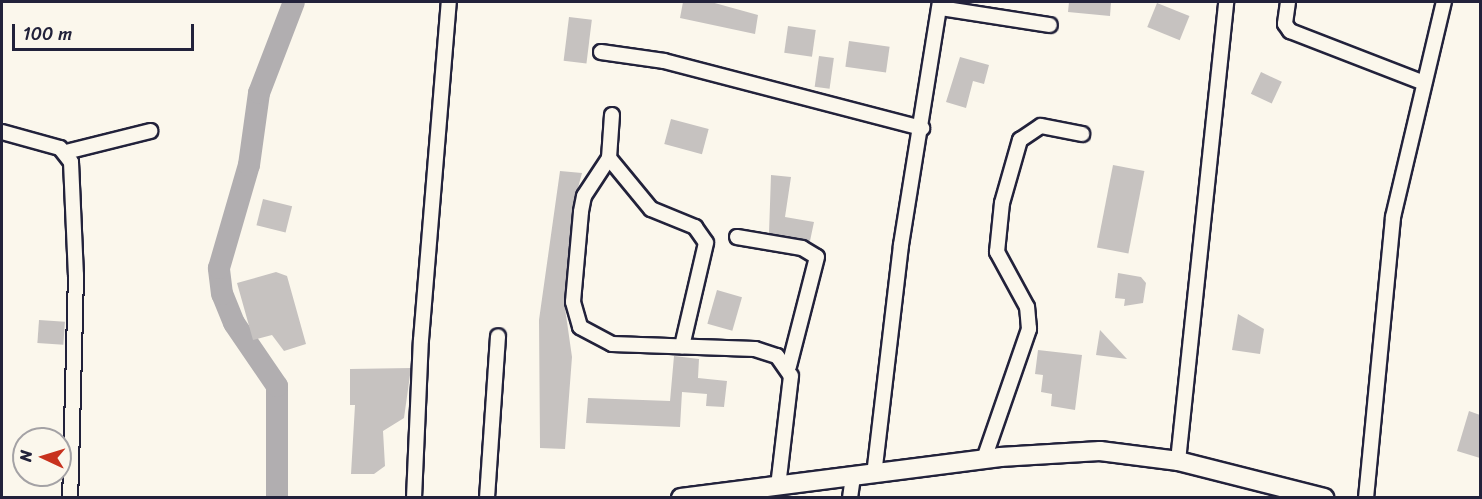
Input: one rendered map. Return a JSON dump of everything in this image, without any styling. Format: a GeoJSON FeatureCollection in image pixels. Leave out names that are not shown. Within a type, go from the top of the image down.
{"type":"FeatureCollection","features":[{"type":"Feature","properties":{"kind":"main road"},"geometry":{"type":"LineString","coordinates":[[681,498],[874,475],[984,459],[1100,451],[1178,461],[1324,498]]}},
{"type":"Feature","properties":{"kind":"street"},"geometry":{"type":"LineString","coordinates":[[414,498],[421,340],[449,2]]}},
{"type":"Feature","properties":{"kind":"street"},"geometry":{"type":"LineString","coordinates":[[1178,461],[1226,2]]}},
{"type":"Feature","properties":{"kind":"street"},"geometry":{"type":"LineString","coordinates":[[1288,2],[1285,24],[1290,31],[1424,83]]}},
{"type":"Feature","properties":{"kind":"street"},"geometry":{"type":"LineString","coordinates":[[1366,498],[1393,217],[1444,2]]}},
{"type":"Feature","properties":{"kind":"street"},"geometry":{"type":"LineString","coordinates":[[874,475],[901,245],[922,128],[940,5],[1050,25]]}},
{"type":"Feature","properties":{"kind":"street"},"geometry":{"type":"LineString","coordinates":[[601,52],[664,61],[922,128]]}},
{"type":"Feature","properties":{"kind":"street"},"geometry":{"type":"LineString","coordinates":[[612,115],[609,158],[584,196],[581,212],[573,302],[580,327],[612,344],[755,350],[789,366]]}},
{"type":"Feature","properties":{"kind":"street"},"geometry":{"type":"LineString","coordinates":[[984,459],[1029,329],[1027,307],[997,252],[1002,203],[1020,140],[1041,126],[1082,134]]}},
{"type":"Feature","properties":{"kind":"street"},"geometry":{"type":"LineString","coordinates":[[2,132],[66,152],[150,131]]}},
{"type":"Feature","properties":{"kind":"street"},"geometry":{"type":"LineString","coordinates":[[66,152],[75,188],[70,498]]}},
{"type":"Feature","properties":{"kind":"street"},"geometry":{"type":"LineString","coordinates":[[609,158],[651,209],[696,226],[706,243],[682,346]]}},
{"type":"Feature","properties":{"kind":"street"},"geometry":{"type":"LineString","coordinates":[[737,237],[802,248],[817,257],[789,366],[778,486]]}},
{"type":"Feature","properties":{"kind":"street"},"geometry":{"type":"LineString","coordinates":[[487,498],[498,336]]}},
{"type":"Feature","properties":{"kind":"street"},"geometry":{"type":"LineString","coordinates":[[850,498],[854,477]]}},
{"type":"Feature","properties":{"kind":"building"},"geometry":{"type":"Polygon","coordinates":[[[683,2],[711,2],[758,15],[755,34],[680,18],[683,2]]]}},
{"type":"Feature","properties":{"kind":"building"},"geometry":{"type":"Polygon","coordinates":[[[1069,2],[1111,2],[1110,16],[1068,12],[1069,2]]]}},
{"type":"Feature","properties":{"kind":"building"},"geometry":{"type":"Polygon","coordinates":[[[1157,3],[1189,16],[1180,40],[1147,27],[1157,3]]]}},
{"type":"Feature","properties":{"kind":"building"},"geometry":{"type":"Polygon","coordinates":[[[569,17],[592,20],[586,63],[564,61],[569,17]]]}},
{"type":"Feature","properties":{"kind":"building"},"geometry":{"type":"Polygon","coordinates":[[[788,26],[816,30],[812,57],[784,53],[788,26]]]}},
{"type":"Feature","properties":{"kind":"building"},"geometry":{"type":"Polygon","coordinates":[[[849,41],[890,47],[886,72],[845,67],[849,41]]]}},
{"type":"Feature","properties":{"kind":"building"},"geometry":{"type":"Polygon","coordinates":[[[819,56],[834,58],[830,89],[815,87],[819,56]]]}},
{"type":"Feature","properties":{"kind":"building"},"geometry":{"type":"Polygon","coordinates":[[[960,57],[989,65],[984,84],[973,81],[966,108],[946,102],[960,57]]]}},
{"type":"Feature","properties":{"kind":"building"},"geometry":{"type":"Polygon","coordinates":[[[1261,72],[1282,82],[1272,103],[1251,94],[1261,72]]]}},
{"type":"Feature","properties":{"kind":"building"},"geometry":{"type":"Polygon","coordinates":[[[671,119],[709,129],[702,154],[664,144],[671,119]]]}},
{"type":"Feature","properties":{"kind":"building"},"geometry":{"type":"Polygon","coordinates":[[[1113,165],[1144,171],[1128,254],[1097,247],[1113,165]]]}},
{"type":"Feature","properties":{"kind":"building"},"geometry":{"type":"Polygon","coordinates":[[[560,171],[582,173],[572,210],[564,301],[572,357],[565,449],[540,448],[539,320],[560,171]]]}},
{"type":"Feature","properties":{"kind":"building"},"geometry":{"type":"Polygon","coordinates":[[[771,175],[791,177],[785,217],[814,222],[810,241],[769,233],[771,175]]]}},
{"type":"Feature","properties":{"kind":"building"},"geometry":{"type":"Polygon","coordinates":[[[263,199],[292,206],[286,232],[256,225],[263,199]]]}},
{"type":"Feature","properties":{"kind":"building"},"geometry":{"type":"Polygon","coordinates":[[[276,272],[287,276],[306,344],[284,351],[272,335],[253,340],[237,283],[276,272]]]}},
{"type":"Feature","properties":{"kind":"building"},"geometry":{"type":"Polygon","coordinates":[[[1118,273],[1141,277],[1146,283],[1143,303],[1124,306],[1125,299],[1115,298],[1118,273]]]}},
{"type":"Feature","properties":{"kind":"building"},"geometry":{"type":"Polygon","coordinates":[[[717,290],[742,297],[732,331],[707,324],[717,290]]]}},
{"type":"Feature","properties":{"kind":"building"},"geometry":{"type":"Polygon","coordinates":[[[1238,314],[1264,329],[1260,354],[1232,350],[1238,314]]]}},
{"type":"Feature","properties":{"kind":"building"},"geometry":{"type":"Polygon","coordinates":[[[39,320],[65,322],[63,345],[37,343],[39,320]]]}},
{"type":"Feature","properties":{"kind":"building"},"geometry":{"type":"Polygon","coordinates":[[[1100,330],[1127,359],[1096,355],[1100,330]]]}},
{"type":"Feature","properties":{"kind":"building"},"geometry":{"type":"Polygon","coordinates":[[[1038,350],[1082,355],[1075,410],[1051,406],[1052,394],[1041,392],[1043,375],[1035,374],[1038,350]]]}},
{"type":"Feature","properties":{"kind":"building"},"geometry":{"type":"Polygon","coordinates":[[[674,356],[699,359],[698,378],[727,381],[724,407],[706,406],[707,394],[682,392],[680,427],[586,423],[588,398],[670,401],[674,356]]]}},
{"type":"Feature","properties":{"kind":"building"},"geometry":{"type":"Polygon","coordinates":[[[411,368],[404,418],[383,431],[385,466],[374,474],[351,474],[355,405],[350,405],[350,369],[411,368]]]}},
{"type":"Feature","properties":{"kind":"building"},"geometry":{"type":"Polygon","coordinates":[[[1469,411],[1480,415],[1480,458],[1457,451],[1469,411]]]}},
{"type":"Feature","properties":{"kind":"waterway"},"geometry":{"type":"LineString","coordinates":[[277,498],[277,386],[234,323],[222,294],[219,268],[249,165],[259,93],[294,2]]}}]}
